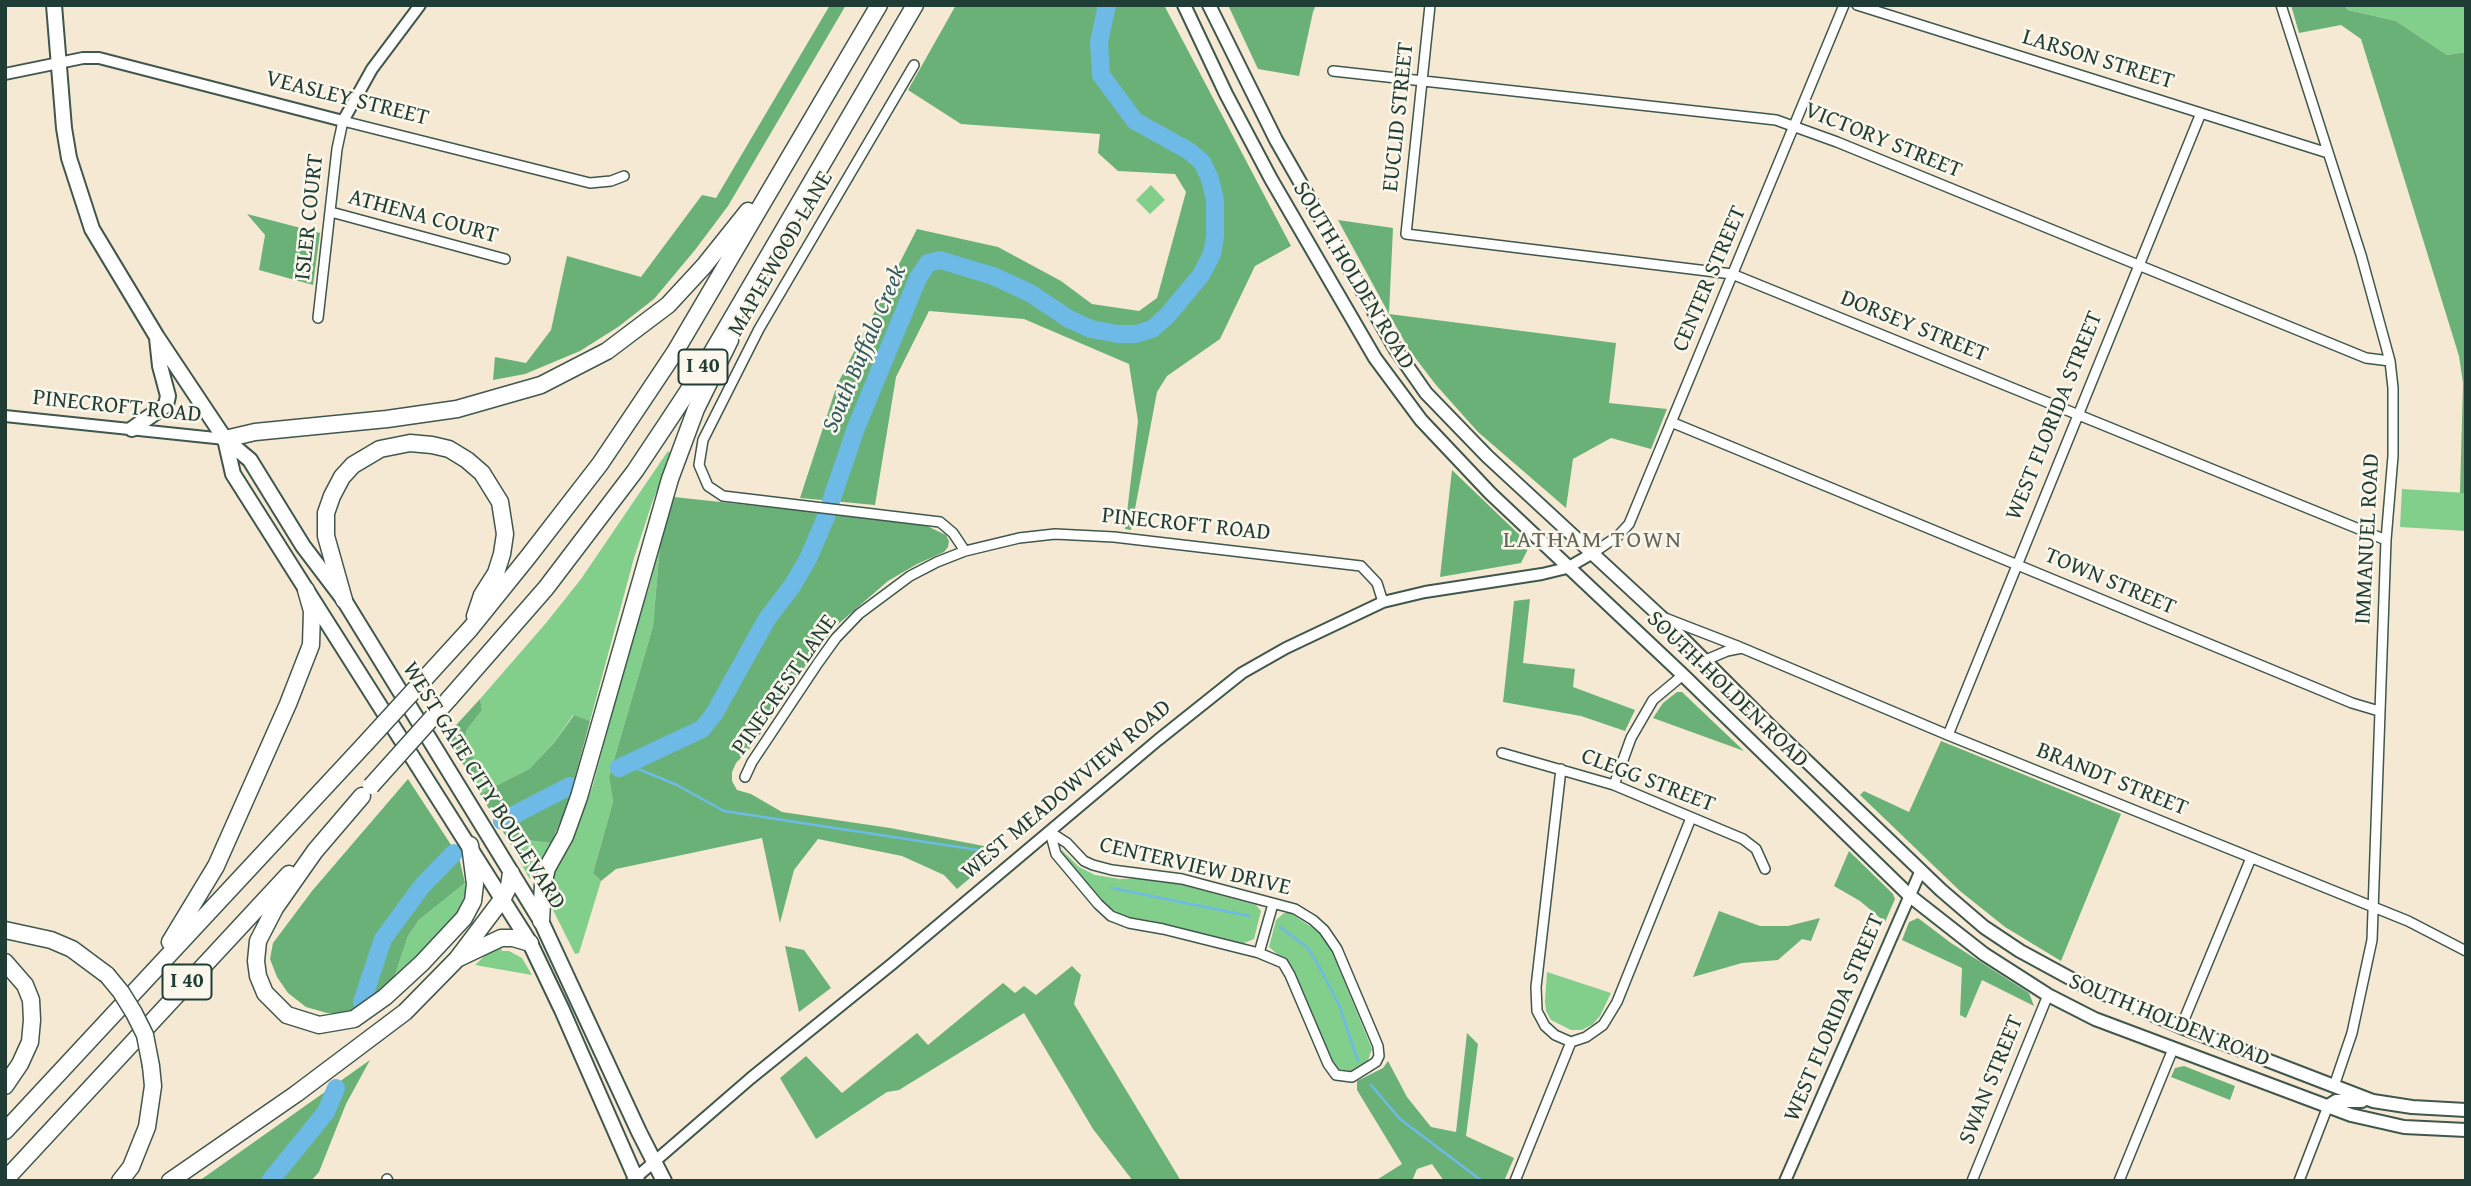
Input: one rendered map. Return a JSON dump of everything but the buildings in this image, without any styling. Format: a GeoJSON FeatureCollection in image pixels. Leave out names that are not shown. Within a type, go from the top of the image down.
{"type":"FeatureCollection","features":[{"type":"Feature","properties":{"kind":"highway","name":"I 40"},"geometry":{"type":"LineString","coordinates":[[5,1131],[470,629],[600,464],[675,352],[879,5]]}},
{"type":"Feature","properties":{"kind":"highway","name":"I 40"},"geometry":{"type":"LineString","coordinates":[[5,1180],[366,791],[547,588],[635,471],[700,373],[915,5]]}},
{"type":"Feature","properties":{"kind":"highway"},"geometry":{"type":"LineString","coordinates":[[225,439],[255,432],[457,409],[541,385],[574,369],[607,351],[667,305],[704,266],[784,165]]}},
{"type":"Feature","properties":{"kind":"highway"},"geometry":{"type":"LineString","coordinates":[[541,921],[547,868],[565,835],[579,797],[670,480],[696,409],[809,183]]}},
{"type":"Feature","properties":{"kind":"highway"},"geometry":{"type":"LineString","coordinates":[[344,600],[326,536],[326,513],[342,477],[353,465],[380,449],[410,443],[432,445],[449,449],[467,460],[482,473],[500,502],[505,534],[502,554],[496,573],[482,595],[470,629]]}},
{"type":"Feature","properties":{"kind":"highway"},"geometry":{"type":"LineString","coordinates":[[128,1001],[181,927],[216,866],[283,716],[311,645],[312,611],[306,590]]}},
{"type":"Feature","properties":{"kind":"highway"},"geometry":{"type":"LineString","coordinates":[[366,791],[315,850],[275,908],[258,941],[258,976],[265,993],[287,1015],[319,1025],[354,1019],[385,997],[422,963],[464,919],[472,901],[475,884],[470,845]]}},
{"type":"Feature","properties":{"kind":"highway"},"geometry":{"type":"LineString","coordinates":[[170,1181],[296,1094],[399,1017],[457,959],[503,898],[511,873]]}},
{"type":"Feature","properties":{"kind":"highway"},"geometry":{"type":"LineString","coordinates":[[8,931],[51,940],[72,949],[107,975],[121,992],[145,1035],[153,1086],[147,1127],[131,1167],[120,1181]]}},
{"type":"Feature","properties":{"kind":"highway"},"geometry":{"type":"LineString","coordinates":[[457,959],[501,938],[530,943]]}},
{"type":"Feature","properties":{"kind":"highway"},"geometry":{"type":"LineString","coordinates":[[5,962],[25,985],[31,1000],[33,1020],[30,1042],[20,1064],[5,1086]]}},
{"type":"Feature","properties":{"kind":"main road","name":"WEST GATE CITY BOULEVARD"},"geometry":{"type":"LineString","coordinates":[[54,5],[69,158],[92,229],[157,337],[225,439],[250,460],[303,546],[344,600],[541,921],[664,1181]]}},
{"type":"Feature","properties":{"kind":"main road","name":"SOUTH HOLDEN ROAD"},"geometry":{"type":"LineString","coordinates":[[1184,5],[1226,94],[1272,179],[1383,369],[1421,420],[1567,568],[1683,675],[1910,896],[1984,954],[2048,995],[2095,1019],[2366,1120],[2396,1126],[2466,1130]]}},
{"type":"Feature","properties":{"kind":"main road","name":"SOUTH HOLDEN ROAD"},"geometry":{"type":"LineString","coordinates":[[1209,5],[1276,140],[1396,350],[1426,393],[1487,456],[1661,617],[1768,724],[1984,927],[2020,951],[2077,982],[2181,1027],[2373,1101],[2412,1107],[2466,1110]]}},
{"type":"Feature","properties":{"kind":"main road"},"geometry":{"type":"LineString","coordinates":[[132,429],[166,405],[168,396],[160,366],[157,337]]}},
{"type":"Feature","properties":{"kind":"main road","name":"WEST GATE CITY BOULEVARD"},"geometry":{"type":"LineString","coordinates":[[225,439],[233,474],[530,943],[562,1010],[635,1180]]}},
{"type":"Feature","properties":{"kind":"main road"},"geometry":{"type":"LineString","coordinates":[[2328,1106],[2336,1101],[2373,1101]]}},
{"type":"Feature","properties":{"kind":"street"},"geometry":{"type":"LineString","coordinates":[[343,121],[372,69],[420,5]]}},
{"type":"Feature","properties":{"kind":"street","name":"EUCLID STREET"},"geometry":{"type":"LineString","coordinates":[[1406,234],[1430,5]]}},
{"type":"Feature","properties":{"kind":"street","name":"CENTER STREET"},"geometry":{"type":"LineString","coordinates":[[1593,553],[1618,536],[1629,524],[1844,5]]}},
{"type":"Feature","properties":{"kind":"street","name":"LARSON STREET"},"geometry":{"type":"LineString","coordinates":[[1857,5],[2328,153]]}},
{"type":"Feature","properties":{"kind":"street","name":"IMMANUEL ROAD"},"geometry":{"type":"LineString","coordinates":[[2281,5],[2361,255],[2390,361],[2393,388],[2393,456],[2386,540],[2372,940],[2352,1032],[2334,1086]]}},
{"type":"Feature","properties":{"kind":"street","name":"VEASLEY STREET"},"geometry":{"type":"LineString","coordinates":[[5,74],[83,58],[112,61],[590,183],[611,181],[624,176]]}},
{"type":"Feature","properties":{"kind":"street","name":"MAPLEWOOD LANE"},"geometry":{"type":"LineString","coordinates":[[914,65],[759,329],[703,440],[699,465],[708,486],[723,496],[940,522],[953,533],[965,551]]}},
{"type":"Feature","properties":{"kind":"street","name":"VICTORY STREET"},"geometry":{"type":"LineString","coordinates":[[1333,71],[1776,120],[2139,264],[2233,306],[2366,358],[2390,361]]}},
{"type":"Feature","properties":{"kind":"street","name":"WEST FLORIDA STREET"},"geometry":{"type":"LineString","coordinates":[[1948,735],[2201,113]]}},
{"type":"Feature","properties":{"kind":"street","name":"ISLER COURT"},"geometry":{"type":"LineString","coordinates":[[318,318],[337,149],[343,121]]}},
{"type":"Feature","properties":{"kind":"street","name":"ATHENA COURT"},"geometry":{"type":"LineString","coordinates":[[331,212],[505,259]]}},
{"type":"Feature","properties":{"kind":"street","name":"DORSEY STREET"},"geometry":{"type":"LineString","coordinates":[[1406,234],[1732,274],[2386,540]]}},
{"type":"Feature","properties":{"kind":"street","name":"PINECROFT ROAD"},"geometry":{"type":"LineString","coordinates":[[5,416],[225,439]]}},
{"type":"Feature","properties":{"kind":"street","name":"TOWN STREET"},"geometry":{"type":"LineString","coordinates":[[1671,422],[2352,703],[2379,711]]}},
{"type":"Feature","properties":{"kind":"street","name":"PINECROFT ROAD"},"geometry":{"type":"LineString","coordinates":[[965,551],[1019,538],[1055,534],[1114,537],[1361,566],[1377,583],[1383,602]]}},
{"type":"Feature","properties":{"kind":"street","name":"PINECREST LANE"},"geometry":{"type":"LineString","coordinates":[[745,777],[752,762],[818,663],[836,638],[859,614],[910,576],[965,551]]}},
{"type":"Feature","properties":{"kind":"street","name":"WEST MEADOWVIEW ROAD"},"geometry":{"type":"LineString","coordinates":[[635,1180],[751,1078],[1242,673],[1286,648],[1383,602],[1425,592],[1533,576],[1567,568],[1593,553]]}},
{"type":"Feature","properties":{"kind":"street","name":"BRANDT STREET"},"geometry":{"type":"LineString","coordinates":[[1661,617],[2373,907],[2442,937],[2466,951]]}},
{"type":"Feature","properties":{"kind":"street"},"geometry":{"type":"LineString","coordinates":[[1706,660],[1742,648]]}},
{"type":"Feature","properties":{"kind":"street"},"geometry":{"type":"LineString","coordinates":[[1614,785],[1631,738],[1653,700],[1683,675]]}},
{"type":"Feature","properties":{"kind":"street","name":"CLEGG STREET"},"geometry":{"type":"LineString","coordinates":[[1502,753],[1614,785],[1743,839],[1756,849],[1765,869]]}},
{"type":"Feature","properties":{"kind":"street"},"geometry":{"type":"LineString","coordinates":[[1561,768],[1535,987],[1537,1011],[1545,1026],[1555,1035],[1571,1042],[1586,1037],[1603,1025],[1617,1002],[1691,818]]}},
{"type":"Feature","properties":{"kind":"street","name":"CENTERVIEW DRIVE"},"geometry":{"type":"LineString","coordinates":[[1050,832],[1093,865],[1112,870],[1164,875],[1304,914],[1332,940],[1378,1046],[1378,1056],[1372,1066],[1352,1077],[1336,1075],[1328,1064],[1283,963],[1259,953],[1129,923],[1111,916],[1056,854],[1050,832]]}},
{"type":"Feature","properties":{"kind":"street"},"geometry":{"type":"LineString","coordinates":[[2181,1027],[2251,858]]}},
{"type":"Feature","properties":{"kind":"street","name":"WEST FLORIDA STREET"},"geometry":{"type":"LineString","coordinates":[[1785,1181],[1922,870]]}},
{"type":"Feature","properties":{"kind":"street"},"geometry":{"type":"LineString","coordinates":[[1259,953],[1273,904]]}},
{"type":"Feature","properties":{"kind":"street","name":"SWAN STREET"},"geometry":{"type":"LineString","coordinates":[[1972,1181],[2048,995]]}},
{"type":"Feature","properties":{"kind":"street"},"geometry":{"type":"LineString","coordinates":[[1514,1181],[1571,1042]]}},
{"type":"Feature","properties":{"kind":"street"},"geometry":{"type":"LineString","coordinates":[[2119,1181],[2173,1049]]}},
{"type":"Feature","properties":{"kind":"street"},"geometry":{"type":"LineString","coordinates":[[2299,1181],[2328,1106]]}},
{"type":"Feature","properties":{"kind":"green space"},"geometry":{"type":"Polygon","coordinates":[[[830,5],[846,5],[728,206],[654,299],[618,327],[580,351],[525,374],[493,380],[495,357],[526,363],[551,330],[567,256],[641,277],[702,195],[716,198],[830,5]]]}},
{"type":"Feature","properties":{"kind":"green space"},"geometry":{"type":"Polygon","coordinates":[[[956,5],[1164,5],[1291,246],[1255,266],[1220,339],[1167,376],[1157,392],[1131,530],[1125,529],[1138,421],[1129,364],[1024,319],[929,311],[896,377],[875,505],[800,498],[837,385],[917,229],[998,247],[1061,281],[1092,304],[1139,311],[1157,298],[1186,192],[1175,174],[1118,171],[1098,153],[1100,134],[961,124],[908,90],[956,5]]]}},
{"type":"Feature","properties":{"kind":"green space"},"geometry":{"type":"Polygon","coordinates":[[[1228,5],[1316,5],[1299,76],[1258,69],[1228,5]]]}},
{"type":"Feature","properties":{"kind":"green space"},"geometry":{"type":"Polygon","coordinates":[[[2291,5],[2344,5],[2348,10],[2396,21],[2447,55],[2466,52],[2466,493],[2460,493],[2463,383],[2459,356],[2361,39],[2341,25],[2299,33],[2291,5]]]}},
{"type":"Feature","properties":{"kind":"green space"},"geometry":{"type":"Polygon","coordinates":[[[2344,5],[2466,5],[2466,52],[2447,55],[2396,21],[2348,10],[2344,5]]]}},
{"type":"Feature","properties":{"kind":"green space"},"geometry":{"type":"Polygon","coordinates":[[[1151,185],[1165,200],[1150,214],[1136,200],[1151,185]]]}},
{"type":"Feature","properties":{"kind":"green space"},"geometry":{"type":"Polygon","coordinates":[[[247,214],[320,233],[313,285],[259,270],[265,235],[247,214]]]}},
{"type":"Feature","properties":{"kind":"green space"},"geometry":{"type":"Polygon","coordinates":[[[1338,220],[1393,228],[1389,314],[1338,220]]]}},
{"type":"Feature","properties":{"kind":"green space"},"geometry":{"type":"Polygon","coordinates":[[[1389,314],[1616,343],[1609,403],[1667,409],[1651,449],[1611,438],[1573,459],[1566,508],[1478,432],[1410,351],[1389,314]]]}},
{"type":"Feature","properties":{"kind":"green space"},"geometry":{"type":"Polygon","coordinates":[[[668,451],[671,454],[634,558],[590,721],[573,715],[554,743],[529,769],[480,794],[472,780],[478,776],[465,744],[466,731],[482,710],[480,699],[581,579],[668,451]]]}},
{"type":"Feature","properties":{"kind":"green space"},"geometry":{"type":"Polygon","coordinates":[[[1452,470],[1530,545],[1521,563],[1440,577],[1452,470]]]}},
{"type":"Feature","properties":{"kind":"green space"},"geometry":{"type":"Polygon","coordinates":[[[2402,489],[2466,493],[2466,531],[2400,527],[2402,489]]]}},
{"type":"Feature","properties":{"kind":"green space"},"geometry":{"type":"Polygon","coordinates":[[[674,497],[906,522],[927,526],[946,535],[949,541],[944,552],[888,581],[836,626],[815,651],[753,745],[736,763],[732,781],[737,790],[751,794],[782,812],[890,828],[989,847],[1001,852],[957,889],[944,875],[902,856],[818,839],[794,870],[780,923],[762,838],[616,869],[601,881],[593,873],[613,802],[609,777],[653,626],[660,545],[674,497]]]}},
{"type":"Feature","properties":{"kind":"green space"},"geometry":{"type":"Polygon","coordinates":[[[660,545],[653,626],[609,777],[613,802],[593,873],[601,881],[579,953],[575,954],[553,910],[548,894],[550,877],[569,848],[593,785],[637,619],[648,591],[660,545]]]}},
{"type":"Feature","properties":{"kind":"green space"},"geometry":{"type":"Polygon","coordinates":[[[1530,599],[1523,663],[1575,669],[1573,687],[1635,710],[1625,731],[1581,716],[1503,702],[1514,601],[1530,599]]]}},
{"type":"Feature","properties":{"kind":"green space"},"geometry":{"type":"Polygon","coordinates":[[[1677,692],[1682,692],[1744,751],[1653,718],[1663,703],[1677,692]]]}},
{"type":"Feature","properties":{"kind":"green space"},"geometry":{"type":"Polygon","coordinates":[[[480,699],[482,710],[466,731],[465,744],[480,770],[478,776],[472,780],[447,735],[480,699]]]}},
{"type":"Feature","properties":{"kind":"green space"},"geometry":{"type":"Polygon","coordinates":[[[574,715],[590,721],[567,807],[551,843],[527,840],[511,845],[480,794],[529,769],[554,743],[574,715]]]}},
{"type":"Feature","properties":{"kind":"green space"},"geometry":{"type":"Polygon","coordinates":[[[1941,741],[2121,814],[2061,961],[2005,927],[1960,891],[1860,795],[1864,791],[1909,812],[1941,741]]]}},
{"type":"Feature","properties":{"kind":"green space"},"geometry":{"type":"Polygon","coordinates":[[[408,779],[459,857],[465,883],[419,920],[408,936],[393,981],[350,1014],[327,1013],[306,1007],[288,993],[277,977],[270,959],[273,943],[312,891],[408,779]]]}},
{"type":"Feature","properties":{"kind":"green space"},"geometry":{"type":"Polygon","coordinates":[[[527,840],[551,843],[533,879],[529,878],[511,845],[527,840]]]}},
{"type":"Feature","properties":{"kind":"green space"},"geometry":{"type":"Polygon","coordinates":[[[1062,850],[1079,867],[1095,875],[1175,883],[1256,905],[1261,911],[1254,939],[1242,944],[1158,922],[1122,916],[1105,904],[1060,853],[1062,850]]]}},
{"type":"Feature","properties":{"kind":"green space"},"geometry":{"type":"Polygon","coordinates":[[[1849,851],[1893,894],[1895,899],[1885,922],[1860,901],[1834,886],[1849,851]]]}},
{"type":"Feature","properties":{"kind":"green space"},"geometry":{"type":"Polygon","coordinates":[[[465,883],[465,895],[452,922],[393,981],[408,936],[419,920],[465,883]]]}},
{"type":"Feature","properties":{"kind":"green space"},"geometry":{"type":"Polygon","coordinates":[[[1719,911],[1760,926],[1788,926],[1820,918],[1811,941],[1802,939],[1778,960],[1742,963],[1693,977],[1719,911]]]}},
{"type":"Feature","properties":{"kind":"green space"},"geometry":{"type":"Polygon","coordinates":[[[1284,913],[1290,913],[1313,928],[1324,938],[1332,952],[1372,1049],[1368,1060],[1351,1071],[1339,1069],[1334,1065],[1293,968],[1269,947],[1276,920],[1284,913]]]}},
{"type":"Feature","properties":{"kind":"green space"},"geometry":{"type":"Polygon","coordinates":[[[1918,918],[1951,943],[2029,993],[2034,1006],[1982,980],[1966,1018],[1960,1015],[1962,968],[1902,940],[1909,922],[1918,918]]]}},
{"type":"Feature","properties":{"kind":"green space"},"geometry":{"type":"Polygon","coordinates":[[[785,946],[804,950],[831,988],[799,1012],[785,946]]]}},
{"type":"Feature","properties":{"kind":"green space"},"geometry":{"type":"Polygon","coordinates":[[[501,948],[502,951],[509,951],[522,958],[532,975],[475,965],[491,950],[501,948]]]}},
{"type":"Feature","properties":{"kind":"green space"},"geometry":{"type":"Polygon","coordinates":[[[1072,966],[1081,975],[1074,1004],[1181,1181],[1133,1181],[1093,1129],[1024,1013],[899,1090],[887,1092],[816,1139],[780,1078],[806,1056],[842,1093],[917,1033],[928,1045],[1003,983],[1015,993],[1024,986],[1036,995],[1072,966]]]}},
{"type":"Feature","properties":{"kind":"green space"},"geometry":{"type":"Polygon","coordinates":[[[1547,972],[1611,993],[1593,1024],[1582,1030],[1571,1030],[1551,1020],[1545,1001],[1547,972]]]}},
{"type":"Feature","properties":{"kind":"green space"},"geometry":{"type":"Polygon","coordinates":[[[1467,1033],[1478,1044],[1466,1136],[1514,1158],[1504,1181],[1444,1181],[1432,1164],[1417,1169],[1412,1181],[1375,1181],[1402,1164],[1357,1090],[1357,1081],[1383,1068],[1388,1061],[1407,1097],[1431,1127],[1456,1132],[1467,1033]]]}},
{"type":"Feature","properties":{"kind":"green space"},"geometry":{"type":"Polygon","coordinates":[[[370,1060],[346,1104],[319,1172],[311,1181],[199,1181],[370,1060]]]}},
{"type":"Feature","properties":{"kind":"green space"},"geometry":{"type":"Polygon","coordinates":[[[2184,1066],[2235,1086],[2230,1100],[2171,1077],[2175,1068],[2184,1066]]]}},
{"type":"Feature","properties":{"kind":"waterway","name":"South Buffalo Creek"},"geometry":{"type":"LineString","coordinates":[[831,501],[856,428],[918,278],[928,263],[940,260],[993,276],[1030,293],[1069,319],[1091,329],[1118,334],[1136,334],[1152,329],[1167,316],[1201,275],[1212,254],[1215,237],[1215,200],[1210,179],[1202,162],[1189,151],[1135,121],[1101,75],[1099,42],[1107,5]]}},
{"type":"Feature","properties":{"kind":"waterway","name":"South Buffalo Creek"},"geometry":{"type":"LineString","coordinates":[[619,768],[702,729],[714,714],[767,619],[808,559],[828,512]]}},
{"type":"Feature","properties":{"kind":"waterway"},"geometry":{"type":"LineString","coordinates":[[626,764],[677,785],[724,811],[991,852]]}},
{"type":"Feature","properties":{"kind":"waterway","name":"South Buffalo Creek"},"geometry":{"type":"LineString","coordinates":[[502,821],[570,786]]}},
{"type":"Feature","properties":{"kind":"waterway","name":"South Buffalo Creek"},"geometry":{"type":"LineString","coordinates":[[362,1002],[383,939],[422,886],[454,853]]}},
{"type":"Feature","properties":{"kind":"waterway"},"geometry":{"type":"LineString","coordinates":[[1112,888],[1249,916]]}},
{"type":"Feature","properties":{"kind":"waterway"},"geometry":{"type":"LineString","coordinates":[[1280,927],[1308,948],[1320,968],[1339,1005],[1358,1061]]}},
{"type":"Feature","properties":{"kind":"waterway"},"geometry":{"type":"LineString","coordinates":[[1371,1085],[1400,1119],[1482,1181]]}},
{"type":"Feature","properties":{"kind":"waterway","name":"South Buffalo Creek"},"geometry":{"type":"LineString","coordinates":[[270,1181],[326,1112],[336,1088]]}},
{"type":"Feature","properties":{"kind":"district","name":"LATHAM TOWN"},"geometry":{"type":"Point","coordinates":[1593,541]}}]}
